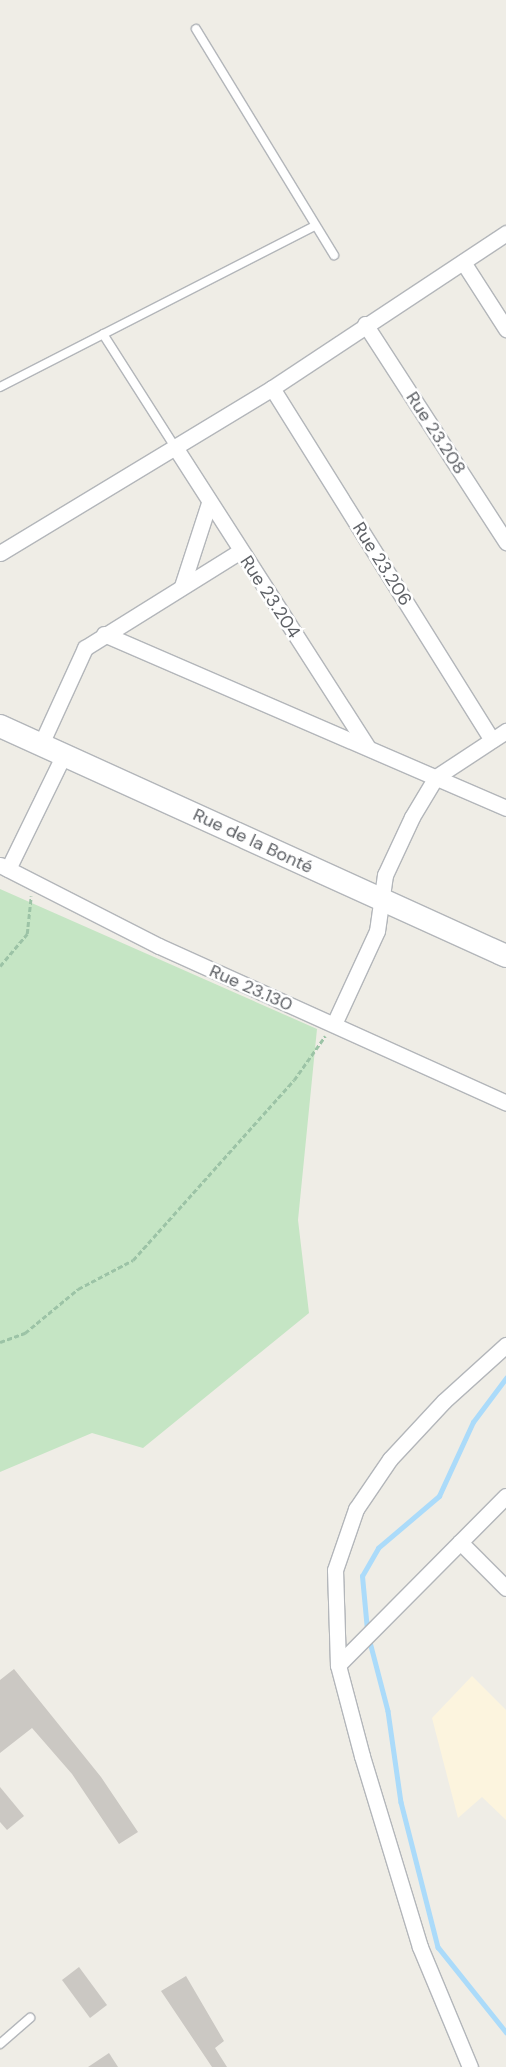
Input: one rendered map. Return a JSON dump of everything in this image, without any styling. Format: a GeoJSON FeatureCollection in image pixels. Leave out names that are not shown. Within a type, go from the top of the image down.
{"type":"FeatureCollection","features":[{"type":"Feature","properties":{"kind":"street"},"geometry":{"type":"LineString","coordinates":[[0,553],[272,388],[365,324],[506,233]]}},
{"type":"Feature","properties":{"kind":"street"},"geometry":{"type":"LineString","coordinates":[[463,262],[506,329]]}},
{"type":"Feature","properties":{"kind":"street","name":"Rue 23.208"},"geometry":{"type":"LineString","coordinates":[[365,324],[506,542]]}},
{"type":"Feature","properties":{"kind":"street","name":"Rue 23.206"},"geometry":{"type":"LineString","coordinates":[[272,388],[492,740]]}},
{"type":"Feature","properties":{"kind":"street","name":"Rue 23.204"},"geometry":{"type":"LineString","coordinates":[[175,447],[209,503],[367,746]]}},
{"type":"Feature","properties":{"kind":"street"},"geometry":{"type":"LineString","coordinates":[[182,586],[209,503]]}},
{"type":"Feature","properties":{"kind":"street"},"geometry":{"type":"LineString","coordinates":[[41,744],[85,648],[104,634],[240,551]]}},
{"type":"Feature","properties":{"kind":"street"},"geometry":{"type":"LineString","coordinates":[[104,634],[367,746],[506,808]]}},
{"type":"Feature","properties":{"kind":"street","name":"Rue de la Bonté"},"geometry":{"type":"LineString","coordinates":[[0,726],[506,956]]}},
{"type":"Feature","properties":{"kind":"street"},"geometry":{"type":"LineString","coordinates":[[334,1024],[377,931],[384,902],[386,875],[397,844],[436,777],[506,731]]}},
{"type":"Feature","properties":{"kind":"street"},"geometry":{"type":"LineString","coordinates":[[4,867],[64,754]]}},
{"type":"Feature","properties":{"kind":"street","name":"Rue 23.130"},"geometry":{"type":"LineString","coordinates":[[4,867],[159,946],[506,1103]]}},
{"type":"Feature","properties":{"kind":"street"},"geometry":{"type":"LineString","coordinates":[[470,2067],[420,1947],[338,1665],[335,1570],[356,1509],[390,1459],[444,1401],[506,1345]]}},
{"type":"Feature","properties":{"kind":"street"},"geometry":{"type":"LineString","coordinates":[[338,1665],[381,1618],[506,1496]]}},
{"type":"Feature","properties":{"kind":"street"},"geometry":{"type":"LineString","coordinates":[[460,1542],[506,1588]]}},
{"type":"Feature","properties":{"kind":"lane"},"geometry":{"type":"LineString","coordinates":[[196,30],[334,255]]}},
{"type":"Feature","properties":{"kind":"lane"},"geometry":{"type":"LineString","coordinates":[[0,387],[315,226]]}},
{"type":"Feature","properties":{"kind":"lane"},"geometry":{"type":"LineString","coordinates":[[103,334],[175,447]]}},
{"type":"Feature","properties":{"kind":"lane"},"geometry":{"type":"LineString","coordinates":[[0,2044],[30,2018]]}},
{"type":"Feature","properties":{"kind":"path"},"geometry":{"type":"LineString","coordinates":[[0,966],[27,934],[32,916],[30,880]]}},
{"type":"Feature","properties":{"kind":"path"},"geometry":{"type":"LineString","coordinates":[[0,1342],[25,1333],[78,1289],[133,1260],[294,1080],[334,1024]]}},
{"type":"Feature","properties":{"kind":"shaded area"},"geometry":{"type":"Polygon","coordinates":[[[472,1676],[506,1710],[506,1820],[482,1797],[458,1818],[432,1718],[472,1676]]]}},
{"type":"Feature","properties":{"kind":"green space"},"geometry":{"type":"Polygon","coordinates":[[[0,889],[317,1029],[298,1220],[309,1313],[143,1448],[92,1433],[0,1472],[0,889]]]}},
{"type":"Feature","properties":{"kind":"building"},"geometry":{"type":"Polygon","coordinates":[[[14,1669],[101,1777],[138,1832],[119,1844],[72,1774],[32,1728],[0,1753],[0,1680],[14,1669]]]}},
{"type":"Feature","properties":{"kind":"building"},"geometry":{"type":"Polygon","coordinates":[[[0,1787],[24,1816],[7,1830],[0,1822],[0,1787]]]}},
{"type":"Feature","properties":{"kind":"building"},"geometry":{"type":"Polygon","coordinates":[[[79,1967],[107,2005],[90,2018],[62,1980],[79,1967]]]}},
{"type":"Feature","properties":{"kind":"building"},"geometry":{"type":"Polygon","coordinates":[[[186,1976],[224,2041],[215,2048],[227,2067],[212,2067],[161,1991],[186,1976]]]}},
{"type":"Feature","properties":{"kind":"building"},"geometry":{"type":"Polygon","coordinates":[[[109,2053],[118,2067],[88,2067],[109,2053]]]}},
{"type":"Feature","properties":{"kind":"waterway"},"geometry":{"type":"LineString","coordinates":[[367,1630],[362,1576],[378,1548],[439,1496],[473,1422],[506,1378]]}},
{"type":"Feature","properties":{"kind":"waterway"},"geometry":{"type":"LineString","coordinates":[[369,1638],[388,1711],[401,1802],[438,1947],[506,2032]]}}]}
